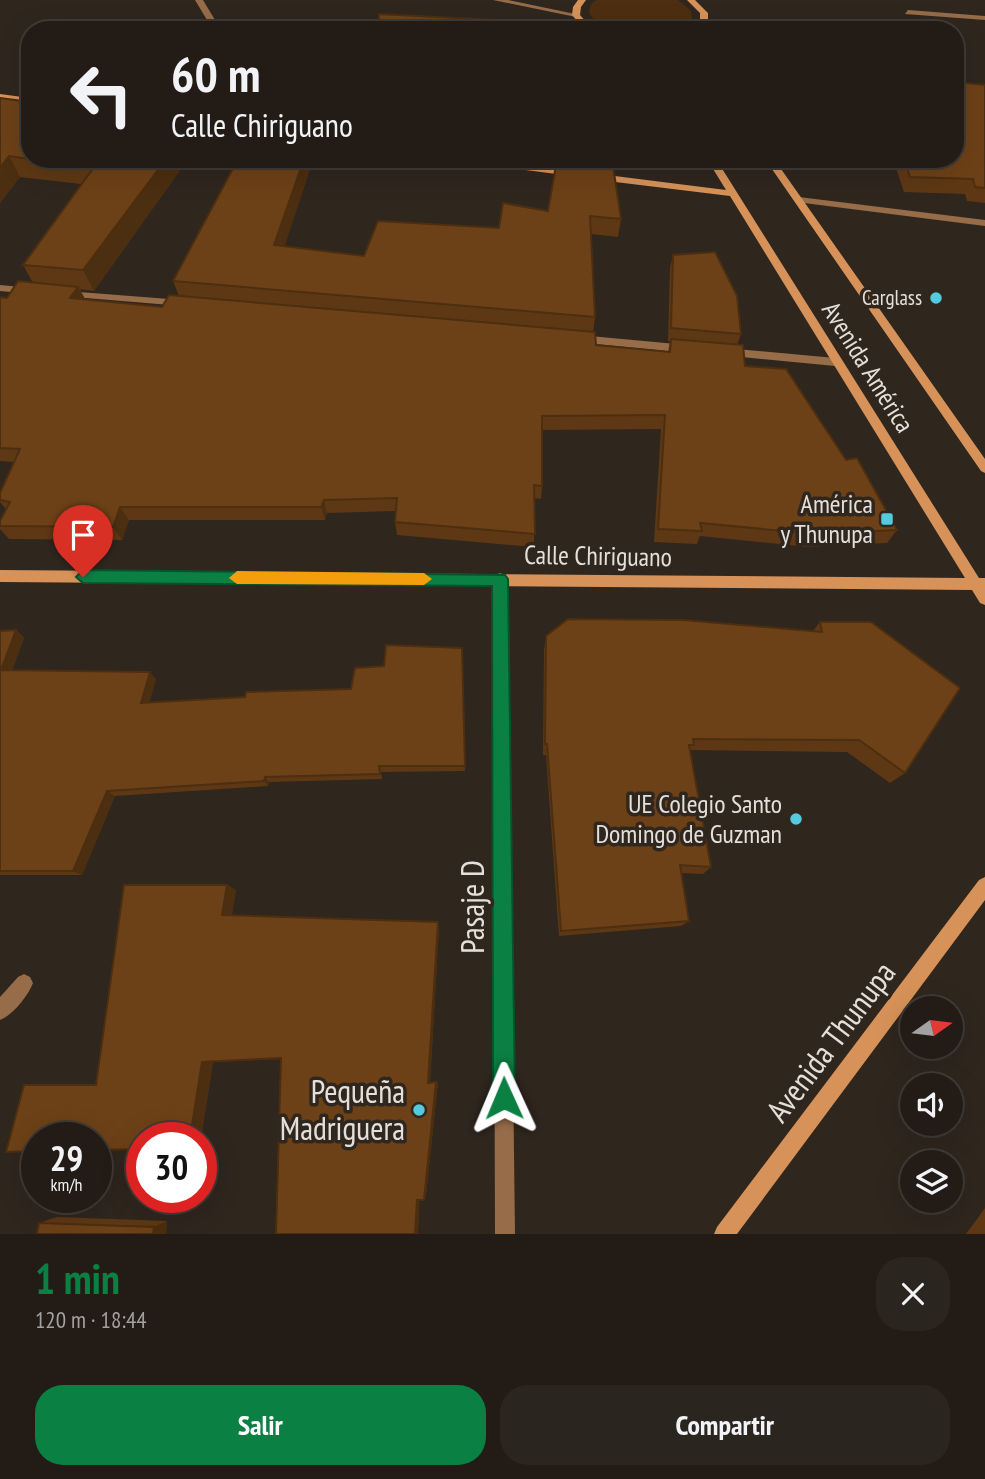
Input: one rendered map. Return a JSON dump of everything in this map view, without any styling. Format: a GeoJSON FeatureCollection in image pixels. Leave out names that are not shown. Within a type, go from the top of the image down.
{"type":"FeatureCollection","features":[{"type":"Feature","properties":{"kind":"main road"},"geometry":{"type":"LineString","coordinates":[[581,21],[576,15],[577,6],[582,0]]}},
{"type":"Feature","properties":{"kind":"main road"},"geometry":{"type":"LineString","coordinates":[[691,0],[704,13],[704,21]]}},
{"type":"Feature","properties":{"kind":"main road"},"geometry":{"type":"LineString","coordinates":[[0,96],[21,99]]}},
{"type":"Feature","properties":{"kind":"main road"},"geometry":{"type":"LineString","coordinates":[[533,168],[733,194]]}},
{"type":"Feature","properties":{"kind":"main road","name":"Avenida América"},"geometry":{"type":"LineString","coordinates":[[717,168],[835,362],[981,584],[985,599]]}},
{"type":"Feature","properties":{"kind":"main road","name":"Avenida América"},"geometry":{"type":"LineString","coordinates":[[776,168],[985,468]]}},
{"type":"Feature","properties":{"kind":"main road","name":"Calle Chiriguano"},"geometry":{"type":"LineString","coordinates":[[0,576],[981,584]]}},
{"type":"Feature","properties":{"kind":"main road","name":"Avenida Thunupa"},"geometry":{"type":"LineString","coordinates":[[724,1234],[985,886]]}},
{"type":"Feature","properties":{"kind":"street"},"geometry":{"type":"LineString","coordinates":[[199,0],[212,21]]}},
{"type":"Feature","properties":{"kind":"street"},"geometry":{"type":"LineString","coordinates":[[497,0],[576,15]]}},
{"type":"Feature","properties":{"kind":"street"},"geometry":{"type":"LineString","coordinates":[[908,12],[985,18]]}},
{"type":"Feature","properties":{"kind":"street"},"geometry":{"type":"LineString","coordinates":[[799,200],[985,223]]}},
{"type":"Feature","properties":{"kind":"street"},"geometry":{"type":"LineString","coordinates":[[0,289],[41,292]]}},
{"type":"Feature","properties":{"kind":"street"},"geometry":{"type":"LineString","coordinates":[[54,293],[191,304]]}},
{"type":"Feature","properties":{"kind":"street"},"geometry":{"type":"LineString","coordinates":[[561,337],[698,349]]}},
{"type":"Feature","properties":{"kind":"street"},"geometry":{"type":"LineString","coordinates":[[712,351],[835,362]]}},
{"type":"Feature","properties":{"kind":"street","name":"Pasaje D"},"geometry":{"type":"LineString","coordinates":[[500,579],[505,1234]]}},
{"type":"Feature","properties":{"kind":"street"},"geometry":{"type":"LineString","coordinates":[[0,1011],[24,983]]}},
{"type":"Feature","properties":{"kind":"shaded area"},"geometry":{"type":"Polygon","coordinates":[[[597,0],[678,0],[691,11],[692,18],[689,21],[595,21],[589,12],[591,4],[597,0]]]}},
{"type":"Feature","properties":{"kind":"building"},"geometry":{"type":"Polygon","coordinates":[[[379,14],[517,21],[379,21],[379,14]]]}},
{"type":"Feature","properties":{"kind":"building"},"geometry":{"type":"Polygon","coordinates":[[[964,83],[985,85],[985,188],[975,187],[973,179],[910,177],[907,168],[964,168],[964,83]]]}},
{"type":"Feature","properties":{"kind":"building"},"geometry":{"type":"Polygon","coordinates":[[[0,98],[21,101],[21,158],[9,156],[0,168],[0,98]]]}},
{"type":"Feature","properties":{"kind":"building"},"geometry":{"type":"Polygon","coordinates":[[[93,168],[159,168],[83,270],[23,265],[93,168]]]}},
{"type":"Feature","properties":{"kind":"building"},"geometry":{"type":"Polygon","coordinates":[[[233,168],[301,168],[274,245],[364,256],[378,221],[499,228],[503,203],[548,211],[555,168],[613,168],[621,219],[590,216],[595,317],[173,281],[233,168]]]}},
{"type":"Feature","properties":{"kind":"building"},"geometry":{"type":"Polygon","coordinates":[[[715,252],[737,296],[741,334],[671,328],[673,255],[715,252]]]}},
{"type":"Feature","properties":{"kind":"building"},"geometry":{"type":"Polygon","coordinates":[[[18,281],[78,287],[70,298],[162,307],[169,295],[595,332],[596,345],[670,352],[671,339],[743,345],[745,366],[786,369],[846,460],[857,458],[897,530],[815,534],[700,523],[702,531],[658,529],[665,415],[542,416],[542,486],[534,485],[535,534],[395,522],[397,498],[324,500],[321,507],[120,507],[113,527],[0,526],[10,502],[0,500],[0,493],[20,449],[0,448],[0,297],[7,298],[18,281]]]}},
{"type":"Feature","properties":{"kind":"building"},"geometry":{"type":"Polygon","coordinates":[[[568,619],[683,620],[822,632],[820,622],[871,622],[960,688],[905,773],[859,740],[693,739],[694,745],[689,745],[711,867],[680,865],[689,921],[561,931],[545,744],[546,636],[568,619]]]}},
{"type":"Feature","properties":{"kind":"building"},"geometry":{"type":"Polygon","coordinates":[[[16,630],[1,670],[150,672],[141,703],[245,697],[246,692],[351,689],[355,668],[384,666],[386,645],[462,648],[465,766],[379,766],[380,774],[265,777],[264,781],[107,791],[73,871],[0,871],[0,631],[16,630]]]}},
{"type":"Feature","properties":{"kind":"building"},"geometry":{"type":"Polygon","coordinates":[[[124,885],[227,885],[222,915],[438,922],[428,1083],[436,1082],[424,1200],[417,1200],[415,1234],[276,1234],[281,1058],[202,1062],[193,1122],[126,1122],[126,1149],[112,1150],[112,1122],[21,1122],[21,1152],[6,1152],[24,1085],[96,1085],[124,885]]]}},
{"type":"Feature","properties":{"kind":"building"},"geometry":{"type":"Polygon","coordinates":[[[39,1223],[154,1227],[153,1234],[37,1234],[39,1223]]]}},
{"type":"Feature","properties":{"kind":"slow traffic"},"geometry":{"type":"LineString","coordinates":[[237,578],[424,579]]}},
{"type":"Feature","properties":{"kind":"place","name":"Carglass"},"geometry":{"type":"Point","coordinates":[936,298]}},
{"type":"Feature","properties":{"kind":"place","name":"América y Thunupa"},"geometry":{"type":"Point","coordinates":[887,519]}},
{"type":"Feature","properties":{"kind":"place","name":"UE Colegio Santo Domingo de Guzman"},"geometry":{"type":"Point","coordinates":[796,819]}},
{"type":"Feature","properties":{"kind":"place","name":"Pequeña Madriguera"},"geometry":{"type":"Point","coordinates":[419,1110]}},
{"type":"Feature","properties":{"kind":"route"},"geometry":{"type":"LineString","coordinates":[[83,577],[500,579],[504,1098]]}}]}
